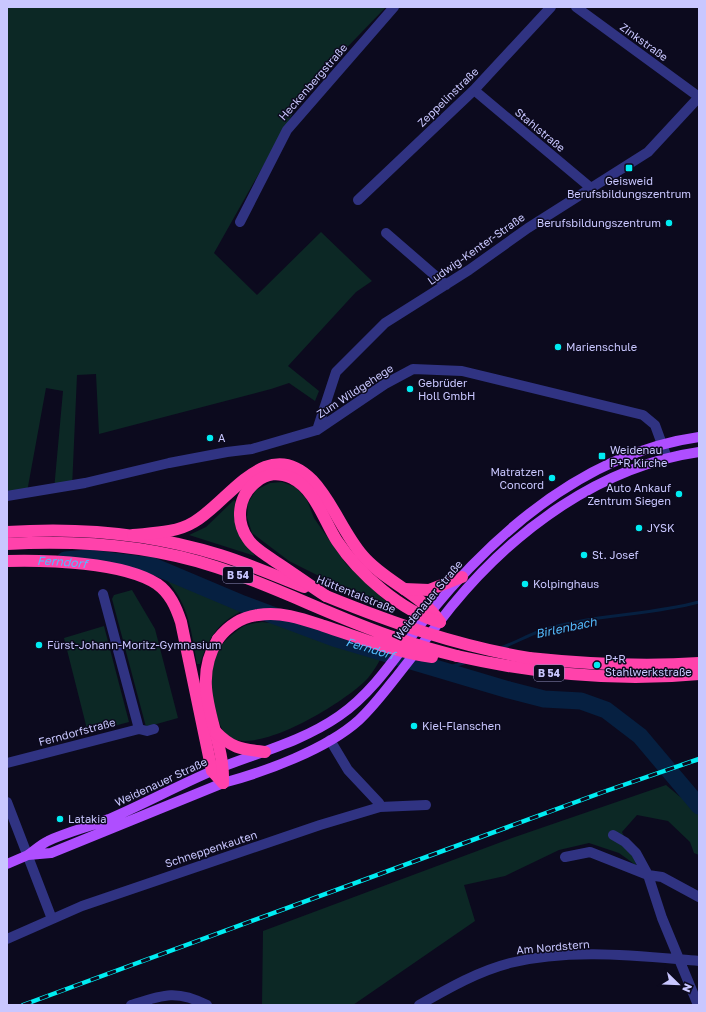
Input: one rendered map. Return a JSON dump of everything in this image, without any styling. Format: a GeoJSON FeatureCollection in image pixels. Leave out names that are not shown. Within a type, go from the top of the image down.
{"type":"FeatureCollection","features":[{"type":"Feature","properties":{"kind":"highway"},"geometry":{"type":"LineString","coordinates":[[133,535],[165,532],[179,529],[194,523],[212,509],[242,480],[258,470],[272,464],[287,466],[300,470],[321,490],[346,534],[363,556],[379,572],[403,589],[429,614],[440,622]]}},
{"type":"Feature","properties":{"kind":"highway"},"geometry":{"type":"LineString","coordinates":[[326,596],[259,550],[248,540],[243,529],[240,513],[242,500],[248,489],[263,476],[274,474],[285,475],[305,489],[315,502],[337,541],[352,562],[388,593],[429,614]]}},
{"type":"Feature","properties":{"kind":"highway","name":"Hüttentalstraße"},"geometry":{"type":"LineString","coordinates":[[7,532],[72,529],[133,535],[181,544],[219,554],[251,565],[400,626],[494,652],[568,662],[608,665],[699,663]]}},
{"type":"Feature","properties":{"kind":"highway","name":"B 54"},"geometry":{"type":"LineString","coordinates":[[7,544],[43,542],[98,544],[185,558],[245,577],[396,638],[457,656],[526,670],[573,675],[642,677],[699,674]]}},
{"type":"Feature","properties":{"kind":"highway"},"geometry":{"type":"LineString","coordinates":[[7,561],[58,562],[124,571],[149,580],[166,592],[178,611],[218,769],[223,783]]}},
{"type":"Feature","properties":{"kind":"highway"},"geometry":{"type":"LineString","coordinates":[[403,589],[429,590],[462,576]]}},
{"type":"Feature","properties":{"kind":"highway"},"geometry":{"type":"LineString","coordinates":[[218,769],[215,731],[206,695],[205,670],[208,658],[218,639],[232,624],[259,614],[276,614],[294,617],[385,645],[431,657],[457,656]]}},
{"type":"Feature","properties":{"kind":"highway"},"geometry":{"type":"LineString","coordinates":[[215,731],[225,742],[235,748],[265,752]]}},
{"type":"Feature","properties":{"kind":"main road","name":"Weidenauer Straße"},"geometry":{"type":"LineString","coordinates":[[28,856],[46,841],[108,819],[218,769],[308,734],[339,716],[361,698],[387,669],[429,614],[462,576],[503,537],[557,492],[612,464],[663,444],[699,437]]}},
{"type":"Feature","properties":{"kind":"main road","name":"Weidenauer Straße"},"geometry":{"type":"LineString","coordinates":[[7,864],[28,856],[51,853],[223,783],[296,757],[330,740],[359,720],[473,582],[501,553],[555,511],[612,479],[630,470],[667,458],[699,452]]}},
{"type":"Feature","properties":{"kind":"street","name":"Heckenbergstraße"},"geometry":{"type":"LineString","coordinates":[[240,222],[287,130],[394,7]]}},
{"type":"Feature","properties":{"kind":"street","name":"Zeppelinstraße"},"geometry":{"type":"LineString","coordinates":[[358,200],[474,90],[551,7]]}},
{"type":"Feature","properties":{"kind":"street","name":"Zinkstraße"},"geometry":{"type":"LineString","coordinates":[[576,7],[699,97]]}},
{"type":"Feature","properties":{"kind":"street","name":"Stahlstraße"},"geometry":{"type":"LineString","coordinates":[[474,90],[591,188]]}},
{"type":"Feature","properties":{"kind":"street","name":"Ludwig-Kenter-Straße"},"geometry":{"type":"LineString","coordinates":[[317,430],[336,372],[385,323],[446,285],[528,228],[648,152],[699,97]]}},
{"type":"Feature","properties":{"kind":"street"},"geometry":{"type":"LineString","coordinates":[[386,233],[446,285]]}},
{"type":"Feature","properties":{"kind":"street","name":"Zum Wildgehege"},"geometry":{"type":"LineString","coordinates":[[7,496],[86,483],[184,460],[252,449],[317,430],[385,384],[413,369],[462,371],[643,415],[655,425],[667,458]]}},
{"type":"Feature","properties":{"kind":"street"},"geometry":{"type":"LineString","coordinates":[[103,594],[139,729]]}},
{"type":"Feature","properties":{"kind":"street","name":"Ferndorfstraße"},"geometry":{"type":"LineString","coordinates":[[7,763],[139,729],[154,729]]}},
{"type":"Feature","properties":{"kind":"street"},"geometry":{"type":"LineString","coordinates":[[330,740],[348,770],[379,803],[380,807]]}},
{"type":"Feature","properties":{"kind":"street"},"geometry":{"type":"LineString","coordinates":[[7,804],[52,919]]}},
{"type":"Feature","properties":{"kind":"street","name":"Schneppenkauten"},"geometry":{"type":"LineString","coordinates":[[7,939],[82,906],[320,825],[380,807],[426,805]]}},
{"type":"Feature","properties":{"kind":"street"},"geometry":{"type":"LineString","coordinates":[[613,835],[625,842],[636,853],[648,875],[662,918],[698,1005]]}},
{"type":"Feature","properties":{"kind":"street"},"geometry":{"type":"LineString","coordinates":[[565,856],[590,852],[648,875],[662,877],[699,897]]}},
{"type":"Feature","properties":{"kind":"street","name":"Am Nordstern"},"geometry":{"type":"LineString","coordinates":[[419,1005],[461,982],[510,963],[564,956],[603,955],[699,961]]}},
{"type":"Feature","properties":{"kind":"street"},"geometry":{"type":"LineString","coordinates":[[131,1005],[164,995],[192,998],[207,1005]]}},
{"type":"Feature","properties":{"kind":"green space"},"geometry":{"type":"Polygon","coordinates":[[[7,7],[385,8],[306,90],[214,253],[257,295],[321,232],[372,281],[356,292],[288,366],[319,391],[315,401],[289,383],[99,434],[96,374],[77,375],[72,488],[54,490],[63,391],[46,388],[27,492],[7,497],[7,7]]]}},
{"type":"Feature","properties":{"kind":"green space"},"geometry":{"type":"Polygon","coordinates":[[[282,482],[296,487],[307,500],[314,518],[346,564],[391,606],[337,585],[289,561],[252,533],[247,517],[248,503],[256,490],[270,483],[282,482]]]}},
{"type":"Feature","properties":{"kind":"green space"},"geometry":{"type":"Polygon","coordinates":[[[234,500],[237,502],[236,519],[238,532],[255,556],[189,535],[206,527],[234,500]]]}},
{"type":"Feature","properties":{"kind":"green space"},"geometry":{"type":"Polygon","coordinates":[[[160,572],[246,609],[229,619],[216,630],[207,645],[200,664],[197,664],[190,625],[183,604],[170,583],[160,572]]]}},
{"type":"Feature","properties":{"kind":"green space"},"geometry":{"type":"Polygon","coordinates":[[[132,590],[155,629],[178,718],[146,727],[112,599],[114,595],[132,590]]]}},
{"type":"Feature","properties":{"kind":"green space"},"geometry":{"type":"Polygon","coordinates":[[[262,622],[296,626],[383,655],[368,678],[357,688],[303,723],[262,739],[245,741],[231,738],[225,734],[219,723],[213,705],[210,682],[211,671],[218,650],[225,641],[244,626],[262,622]]]}},
{"type":"Feature","properties":{"kind":"green space"},"geometry":{"type":"Polygon","coordinates":[[[104,626],[129,722],[88,733],[64,638],[104,626]]]}},
{"type":"Feature","properties":{"kind":"green space"},"geometry":{"type":"Polygon","coordinates":[[[666,785],[679,796],[699,808],[699,855],[694,853],[690,842],[668,821],[637,815],[622,832],[637,866],[619,853],[589,843],[559,850],[505,876],[464,885],[475,921],[353,1005],[262,1005],[263,931],[512,838],[666,785]]]}},
{"type":"Feature","properties":{"kind":"waterway","name":"Ferndorf"},"geometry":{"type":"LineString","coordinates":[[65,560],[88,558],[153,566],[243,604],[334,638],[509,690],[544,699],[581,701],[606,710],[640,736],[699,806]]}},
{"type":"Feature","properties":{"kind":"waterway","name":"Birlenbach"},"geometry":{"type":"LineString","coordinates":[[501,648],[540,631],[559,625],[679,607],[699,602]]}},
{"type":"Feature","properties":{"kind":"waterway","name":"Birlenbach"},"geometry":{"type":"LineString","coordinates":[[438,670],[464,663]]}},
{"type":"Feature","properties":{"kind":"railway"},"geometry":{"type":"LineString","coordinates":[[23,1005],[606,791],[699,759]]}},
{"type":"Feature","properties":{"kind":"place","name":"Geisweid Berufsbildungszentrum"},"geometry":{"type":"Point","coordinates":[629,168]}},
{"type":"Feature","properties":{"kind":"place","name":"Berufsbildungszentrum"},"geometry":{"type":"Point","coordinates":[669,223]}},
{"type":"Feature","properties":{"kind":"place","name":"Marienschule"},"geometry":{"type":"Point","coordinates":[558,347]}},
{"type":"Feature","properties":{"kind":"place","name":"Gebrüder Holl GmbH"},"geometry":{"type":"Point","coordinates":[410,389]}},
{"type":"Feature","properties":{"kind":"place","name":"A"},"geometry":{"type":"Point","coordinates":[210,438]}},
{"type":"Feature","properties":{"kind":"place","name":"Weidenau P+R Kirche"},"geometry":{"type":"Point","coordinates":[602,456]}},
{"type":"Feature","properties":{"kind":"place","name":"Matratzen Concord"},"geometry":{"type":"Point","coordinates":[552,478]}},
{"type":"Feature","properties":{"kind":"place","name":"Auto Ankauf Zentrum Siegen"},"geometry":{"type":"Point","coordinates":[679,494]}},
{"type":"Feature","properties":{"kind":"place","name":"JYSK"},"geometry":{"type":"Point","coordinates":[639,528]}},
{"type":"Feature","properties":{"kind":"place","name":"St. Josef"},"geometry":{"type":"Point","coordinates":[584,555]}},
{"type":"Feature","properties":{"kind":"place","name":"Kolpinghaus"},"geometry":{"type":"Point","coordinates":[525,584]}},
{"type":"Feature","properties":{"kind":"place","name":"Fürst-Johann-Moritz-Gymnasium"},"geometry":{"type":"Point","coordinates":[39,645]}},
{"type":"Feature","properties":{"kind":"place","name":"P+R Stahlwerkstraße"},"geometry":{"type":"Point","coordinates":[597,665]}},
{"type":"Feature","properties":{"kind":"place","name":"Kiel-Flanschen"},"geometry":{"type":"Point","coordinates":[414,726]}},
{"type":"Feature","properties":{"kind":"place","name":"Latakia"},"geometry":{"type":"Point","coordinates":[60,819]}}]}
